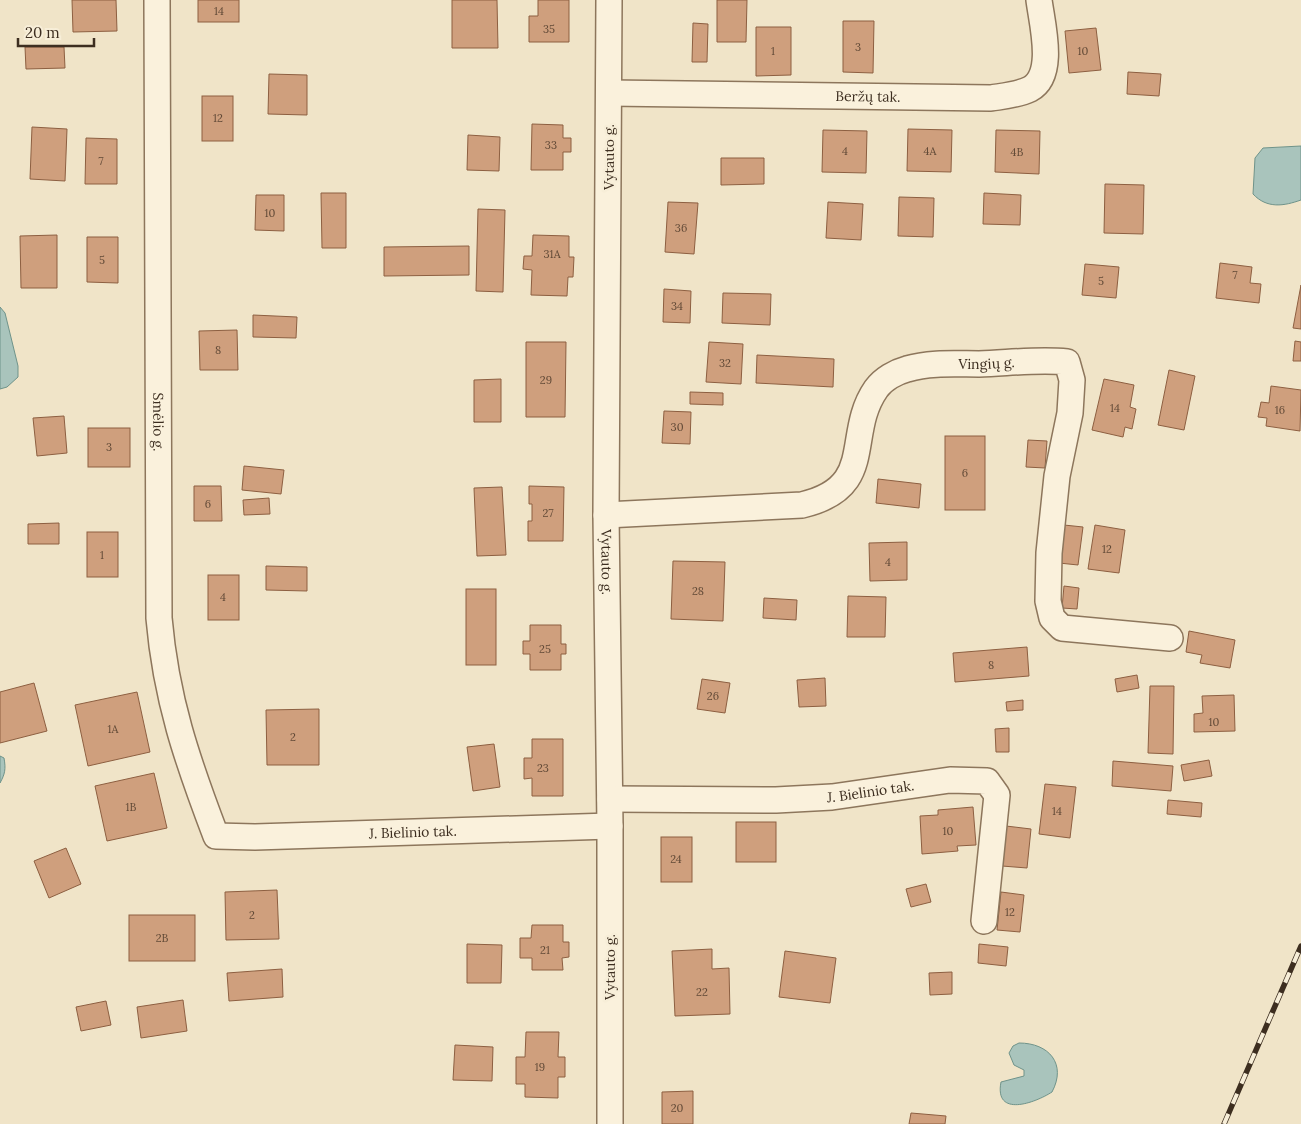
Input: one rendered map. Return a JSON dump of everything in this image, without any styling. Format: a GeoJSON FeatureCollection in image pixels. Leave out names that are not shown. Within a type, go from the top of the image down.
{"type":"FeatureCollection","features":[{"type":"Feature","properties":{"kind":"street","name":"Smėlio g."},"geometry":{"type":"LineString","coordinates":[[157,0],[159,618],[162,658],[177,729],[216,836]]}},
{"type":"Feature","properties":{"kind":"street","name":"Vytauto g."},"geometry":{"type":"LineString","coordinates":[[609,0],[606,515],[610,799],[610,1124]]}},
{"type":"Feature","properties":{"kind":"street","name":"Beržų tak."},"geometry":{"type":"LineString","coordinates":[[609,93],[991,98],[1015,94],[1030,89],[1040,80],[1044,68],[1046,53],[1039,0]]}},
{"type":"Feature","properties":{"kind":"street","name":"Vingių g."},"geometry":{"type":"LineString","coordinates":[[606,515],[802,504],[822,500],[838,490],[849,476],[859,448],[866,409],[876,388],[893,374],[909,368],[930,365],[1044,359],[1067,362],[1072,380],[1070,413],[1057,476],[1049,553],[1048,601],[1052,618],[1062,628],[1170,638]]}},
{"type":"Feature","properties":{"kind":"street","name":"J. Bielinio tak."},"geometry":{"type":"LineString","coordinates":[[610,799],[776,800],[832,797],[950,780],[987,781],[997,796],[984,921]]}},
{"type":"Feature","properties":{"kind":"street","name":"J. Bielinio tak."},"geometry":{"type":"LineString","coordinates":[[216,836],[255,838],[610,826]]}},
{"type":"Feature","properties":{"kind":"water"},"geometry":{"type":"Polygon","coordinates":[[[1301,146],[1301,200],[1276,205],[1258,199],[1253,194],[1255,158],[1263,148],[1301,146]]]}},
{"type":"Feature","properties":{"kind":"water"},"geometry":{"type":"Polygon","coordinates":[[[0,307],[5,313],[18,366],[18,377],[7,387],[0,389],[0,307]]]}},
{"type":"Feature","properties":{"kind":"water"},"geometry":{"type":"Polygon","coordinates":[[[0,756],[4,758],[5,768],[0,783],[0,756]]]}},
{"type":"Feature","properties":{"kind":"water"},"geometry":{"type":"Polygon","coordinates":[[[1019,1043],[1030,1044],[1047,1051],[1056,1064],[1057,1073],[1052,1092],[1036,1100],[1018,1105],[1010,1104],[1004,1100],[1000,1093],[1001,1082],[1024,1076],[1024,1070],[1014,1065],[1009,1053],[1013,1046],[1019,1043]]]}},
{"type":"Feature","properties":{"kind":"building"},"geometry":{"type":"Polygon","coordinates":[[[72,0],[116,0],[117,31],[73,32],[72,0]]]}},
{"type":"Feature","properties":{"kind":"building"},"geometry":{"type":"Polygon","coordinates":[[[198,0],[239,0],[239,22],[198,22],[198,0]]]}},
{"type":"Feature","properties":{"kind":"building"},"geometry":{"type":"Polygon","coordinates":[[[452,0],[497,0],[498,48],[452,48],[452,0]]]}},
{"type":"Feature","properties":{"kind":"building"},"geometry":{"type":"Polygon","coordinates":[[[538,0],[569,0],[569,42],[529,42],[529,16],[538,16],[538,0]]]}},
{"type":"Feature","properties":{"kind":"building"},"geometry":{"type":"Polygon","coordinates":[[[717,0],[747,0],[746,42],[717,42],[717,0]]]}},
{"type":"Feature","properties":{"kind":"building"},"geometry":{"type":"Polygon","coordinates":[[[843,21],[874,21],[873,73],[843,72],[843,21]]]}},
{"type":"Feature","properties":{"kind":"building"},"geometry":{"type":"Polygon","coordinates":[[[693,23],[708,24],[707,62],[692,62],[693,23]]]}},
{"type":"Feature","properties":{"kind":"building"},"geometry":{"type":"Polygon","coordinates":[[[756,27],[791,27],[791,75],[756,76],[756,27]]]}},
{"type":"Feature","properties":{"kind":"building"},"geometry":{"type":"Polygon","coordinates":[[[1096,28],[1101,70],[1069,73],[1065,31],[1096,28]]]}},
{"type":"Feature","properties":{"kind":"building"},"geometry":{"type":"Polygon","coordinates":[[[25,47],[64,47],[65,68],[26,69],[25,47]]]}},
{"type":"Feature","properties":{"kind":"building"},"geometry":{"type":"Polygon","coordinates":[[[1128,72],[1161,74],[1159,96],[1127,94],[1128,72]]]}},
{"type":"Feature","properties":{"kind":"building"},"geometry":{"type":"Polygon","coordinates":[[[269,74],[307,75],[307,115],[268,114],[269,74]]]}},
{"type":"Feature","properties":{"kind":"building"},"geometry":{"type":"Polygon","coordinates":[[[202,96],[233,96],[233,141],[202,141],[202,96]]]}},
{"type":"Feature","properties":{"kind":"building"},"geometry":{"type":"Polygon","coordinates":[[[532,124],[563,125],[563,138],[571,138],[571,152],[563,152],[563,170],[531,170],[532,124]]]}},
{"type":"Feature","properties":{"kind":"building"},"geometry":{"type":"Polygon","coordinates":[[[32,127],[67,129],[65,181],[30,179],[32,127]]]}},
{"type":"Feature","properties":{"kind":"building"},"geometry":{"type":"Polygon","coordinates":[[[908,129],[952,130],[951,172],[907,171],[908,129]]]}},
{"type":"Feature","properties":{"kind":"building"},"geometry":{"type":"Polygon","coordinates":[[[823,130],[867,131],[866,173],[822,172],[823,130]]]}},
{"type":"Feature","properties":{"kind":"building"},"geometry":{"type":"Polygon","coordinates":[[[996,130],[1040,131],[1039,174],[995,172],[996,130]]]}},
{"type":"Feature","properties":{"kind":"building"},"geometry":{"type":"Polygon","coordinates":[[[468,135],[500,137],[499,171],[467,170],[468,135]]]}},
{"type":"Feature","properties":{"kind":"building"},"geometry":{"type":"Polygon","coordinates":[[[86,138],[117,139],[117,184],[85,184],[86,138]]]}},
{"type":"Feature","properties":{"kind":"building"},"geometry":{"type":"Polygon","coordinates":[[[721,158],[764,158],[764,184],[721,185],[721,158]]]}},
{"type":"Feature","properties":{"kind":"building"},"geometry":{"type":"Polygon","coordinates":[[[1105,184],[1144,185],[1143,234],[1104,233],[1105,184]]]}},
{"type":"Feature","properties":{"kind":"building"},"geometry":{"type":"Polygon","coordinates":[[[321,193],[346,193],[346,248],[322,248],[321,193]]]}},
{"type":"Feature","properties":{"kind":"building"},"geometry":{"type":"Polygon","coordinates":[[[984,193],[1021,195],[1020,225],[983,224],[984,193]]]}},
{"type":"Feature","properties":{"kind":"building"},"geometry":{"type":"Polygon","coordinates":[[[256,195],[284,195],[284,231],[255,230],[256,195]]]}},
{"type":"Feature","properties":{"kind":"building"},"geometry":{"type":"Polygon","coordinates":[[[899,197],[934,198],[933,237],[898,236],[899,197]]]}},
{"type":"Feature","properties":{"kind":"building"},"geometry":{"type":"Polygon","coordinates":[[[668,202],[698,203],[694,254],[665,252],[668,202]]]}},
{"type":"Feature","properties":{"kind":"building"},"geometry":{"type":"Polygon","coordinates":[[[828,202],[863,204],[861,240],[826,238],[828,202]]]}},
{"type":"Feature","properties":{"kind":"building"},"geometry":{"type":"Polygon","coordinates":[[[478,209],[505,210],[503,292],[476,291],[478,209]]]}},
{"type":"Feature","properties":{"kind":"building"},"geometry":{"type":"Polygon","coordinates":[[[57,235],[57,288],[21,288],[20,236],[57,235]]]}},
{"type":"Feature","properties":{"kind":"building"},"geometry":{"type":"Polygon","coordinates":[[[533,235],[569,236],[569,257],[574,257],[573,277],[568,277],[567,296],[531,295],[532,270],[523,269],[524,256],[532,256],[533,235]]]}},
{"type":"Feature","properties":{"kind":"building"},"geometry":{"type":"Polygon","coordinates":[[[87,237],[118,237],[118,283],[87,282],[87,237]]]}},
{"type":"Feature","properties":{"kind":"building"},"geometry":{"type":"Polygon","coordinates":[[[469,246],[469,275],[384,276],[384,247],[469,246]]]}},
{"type":"Feature","properties":{"kind":"building"},"geometry":{"type":"Polygon","coordinates":[[[1220,263],[1252,267],[1250,283],[1261,284],[1259,303],[1216,298],[1220,263]]]}},
{"type":"Feature","properties":{"kind":"building"},"geometry":{"type":"Polygon","coordinates":[[[1085,264],[1119,267],[1116,298],[1082,295],[1085,264]]]}},
{"type":"Feature","properties":{"kind":"building"},"geometry":{"type":"Polygon","coordinates":[[[1301,285],[1301,329],[1293,328],[1301,285]]]}},
{"type":"Feature","properties":{"kind":"building"},"geometry":{"type":"Polygon","coordinates":[[[664,289],[691,291],[690,323],[663,322],[664,289]]]}},
{"type":"Feature","properties":{"kind":"building"},"geometry":{"type":"Polygon","coordinates":[[[723,293],[771,294],[770,325],[722,323],[723,293]]]}},
{"type":"Feature","properties":{"kind":"building"},"geometry":{"type":"Polygon","coordinates":[[[253,315],[297,317],[296,338],[253,337],[253,315]]]}},
{"type":"Feature","properties":{"kind":"building"},"geometry":{"type":"Polygon","coordinates":[[[237,330],[238,370],[200,370],[199,331],[237,330]]]}},
{"type":"Feature","properties":{"kind":"building"},"geometry":{"type":"Polygon","coordinates":[[[1295,341],[1301,342],[1301,361],[1293,361],[1295,341]]]}},
{"type":"Feature","properties":{"kind":"building"},"geometry":{"type":"Polygon","coordinates":[[[526,342],[566,342],[565,417],[526,417],[526,342]]]}},
{"type":"Feature","properties":{"kind":"building"},"geometry":{"type":"Polygon","coordinates":[[[709,342],[743,344],[741,384],[706,382],[709,342]]]}},
{"type":"Feature","properties":{"kind":"building"},"geometry":{"type":"Polygon","coordinates":[[[757,355],[834,359],[833,387],[756,383],[757,355]]]}},
{"type":"Feature","properties":{"kind":"building"},"geometry":{"type":"Polygon","coordinates":[[[1169,370],[1195,376],[1184,430],[1158,425],[1169,370]]]}},
{"type":"Feature","properties":{"kind":"building"},"geometry":{"type":"Polygon","coordinates":[[[501,379],[501,422],[474,422],[474,380],[501,379]]]}},
{"type":"Feature","properties":{"kind":"building"},"geometry":{"type":"Polygon","coordinates":[[[1104,379],[1134,385],[1130,407],[1136,409],[1132,429],[1125,427],[1123,437],[1092,430],[1104,379]]]}},
{"type":"Feature","properties":{"kind":"building"},"geometry":{"type":"Polygon","coordinates":[[[1271,386],[1301,390],[1300,431],[1266,426],[1267,418],[1258,417],[1261,402],[1269,403],[1271,386]]]}},
{"type":"Feature","properties":{"kind":"building"},"geometry":{"type":"Polygon","coordinates":[[[690,392],[723,393],[723,405],[690,404],[690,392]]]}},
{"type":"Feature","properties":{"kind":"building"},"geometry":{"type":"Polygon","coordinates":[[[664,411],[691,412],[690,444],[662,443],[664,411]]]}},
{"type":"Feature","properties":{"kind":"building"},"geometry":{"type":"Polygon","coordinates":[[[64,416],[67,453],[37,456],[33,418],[64,416]]]}},
{"type":"Feature","properties":{"kind":"building"},"geometry":{"type":"Polygon","coordinates":[[[88,428],[130,428],[130,467],[88,467],[88,428]]]}},
{"type":"Feature","properties":{"kind":"building"},"geometry":{"type":"Polygon","coordinates":[[[945,436],[985,436],[985,510],[945,510],[945,436]]]}},
{"type":"Feature","properties":{"kind":"building"},"geometry":{"type":"Polygon","coordinates":[[[1028,440],[1047,441],[1045,468],[1026,467],[1028,440]]]}},
{"type":"Feature","properties":{"kind":"building"},"geometry":{"type":"Polygon","coordinates":[[[244,466],[284,470],[281,494],[242,490],[244,466]]]}},
{"type":"Feature","properties":{"kind":"building"},"geometry":{"type":"Polygon","coordinates":[[[878,479],[921,484],[919,508],[876,503],[878,479]]]}},
{"type":"Feature","properties":{"kind":"building"},"geometry":{"type":"Polygon","coordinates":[[[194,486],[221,486],[222,521],[194,521],[194,486]]]}},
{"type":"Feature","properties":{"kind":"building"},"geometry":{"type":"Polygon","coordinates":[[[529,486],[564,487],[563,541],[528,541],[528,521],[532,521],[532,504],[529,504],[529,486]]]}},
{"type":"Feature","properties":{"kind":"building"},"geometry":{"type":"Polygon","coordinates":[[[502,487],[506,555],[477,556],[474,488],[502,487]]]}},
{"type":"Feature","properties":{"kind":"building"},"geometry":{"type":"Polygon","coordinates":[[[269,498],[270,514],[244,515],[243,500],[269,498]]]}},
{"type":"Feature","properties":{"kind":"building"},"geometry":{"type":"Polygon","coordinates":[[[59,523],[59,544],[28,544],[28,524],[59,523]]]}},
{"type":"Feature","properties":{"kind":"building"},"geometry":{"type":"Polygon","coordinates":[[[1064,525],[1083,527],[1078,565],[1059,563],[1064,525]]]}},
{"type":"Feature","properties":{"kind":"building"},"geometry":{"type":"Polygon","coordinates":[[[1095,525],[1125,530],[1119,573],[1088,569],[1095,525]]]}},
{"type":"Feature","properties":{"kind":"building"},"geometry":{"type":"Polygon","coordinates":[[[87,532],[118,532],[118,577],[87,577],[87,532]]]}},
{"type":"Feature","properties":{"kind":"building"},"geometry":{"type":"Polygon","coordinates":[[[907,542],[907,580],[870,581],[869,543],[907,542]]]}},
{"type":"Feature","properties":{"kind":"building"},"geometry":{"type":"Polygon","coordinates":[[[673,561],[725,562],[723,621],[671,619],[673,561]]]}},
{"type":"Feature","properties":{"kind":"building"},"geometry":{"type":"Polygon","coordinates":[[[266,566],[307,567],[307,591],[266,590],[266,566]]]}},
{"type":"Feature","properties":{"kind":"building"},"geometry":{"type":"Polygon","coordinates":[[[208,575],[239,575],[239,620],[208,620],[208,575]]]}},
{"type":"Feature","properties":{"kind":"building"},"geometry":{"type":"Polygon","coordinates":[[[1064,586],[1079,588],[1077,609],[1062,608],[1064,586]]]}},
{"type":"Feature","properties":{"kind":"building"},"geometry":{"type":"Polygon","coordinates":[[[466,589],[496,589],[496,665],[466,665],[466,589]]]}},
{"type":"Feature","properties":{"kind":"building"},"geometry":{"type":"Polygon","coordinates":[[[848,596],[886,597],[885,637],[847,637],[848,596]]]}},
{"type":"Feature","properties":{"kind":"building"},"geometry":{"type":"Polygon","coordinates":[[[764,598],[797,600],[796,620],[763,618],[764,598]]]}},
{"type":"Feature","properties":{"kind":"building"},"geometry":{"type":"Polygon","coordinates":[[[530,625],[561,625],[561,644],[566,644],[566,654],[561,654],[561,670],[530,670],[530,654],[523,654],[523,641],[530,641],[530,625]]]}},
{"type":"Feature","properties":{"kind":"building"},"geometry":{"type":"Polygon","coordinates":[[[1189,631],[1235,640],[1230,668],[1200,663],[1202,655],[1186,652],[1189,631]]]}},
{"type":"Feature","properties":{"kind":"building"},"geometry":{"type":"Polygon","coordinates":[[[1027,647],[1029,676],[955,682],[953,653],[1027,647]]]}},
{"type":"Feature","properties":{"kind":"building"},"geometry":{"type":"Polygon","coordinates":[[[1137,675],[1139,688],[1117,692],[1115,679],[1137,675]]]}},
{"type":"Feature","properties":{"kind":"building"},"geometry":{"type":"Polygon","coordinates":[[[825,678],[826,706],[799,707],[797,680],[825,678]]]}},
{"type":"Feature","properties":{"kind":"building"},"geometry":{"type":"Polygon","coordinates":[[[702,679],[730,683],[725,713],[697,709],[702,679]]]}},
{"type":"Feature","properties":{"kind":"building"},"geometry":{"type":"Polygon","coordinates":[[[34,683],[47,731],[0,743],[0,692],[34,683]]]}},
{"type":"Feature","properties":{"kind":"building"},"geometry":{"type":"Polygon","coordinates":[[[1150,686],[1174,686],[1173,754],[1148,753],[1150,686]]]}},
{"type":"Feature","properties":{"kind":"building"},"geometry":{"type":"Polygon","coordinates":[[[137,692],[150,752],[88,766],[75,705],[137,692]]]}},
{"type":"Feature","properties":{"kind":"building"},"geometry":{"type":"Polygon","coordinates":[[[1234,695],[1235,731],[1194,732],[1194,714],[1203,713],[1202,696],[1234,695]]]}},
{"type":"Feature","properties":{"kind":"building"},"geometry":{"type":"Polygon","coordinates":[[[1023,700],[1023,710],[1007,711],[1006,702],[1023,700]]]}},
{"type":"Feature","properties":{"kind":"building"},"geometry":{"type":"Polygon","coordinates":[[[319,709],[319,765],[267,765],[266,710],[319,709]]]}},
{"type":"Feature","properties":{"kind":"building"},"geometry":{"type":"Polygon","coordinates":[[[1009,728],[1009,752],[996,752],[995,729],[1009,728]]]}},
{"type":"Feature","properties":{"kind":"building"},"geometry":{"type":"Polygon","coordinates":[[[532,739],[563,739],[563,796],[532,796],[532,778],[524,779],[524,758],[532,758],[532,739]]]}},
{"type":"Feature","properties":{"kind":"building"},"geometry":{"type":"Polygon","coordinates":[[[494,744],[500,787],[473,791],[467,747],[494,744]]]}},
{"type":"Feature","properties":{"kind":"building"},"geometry":{"type":"Polygon","coordinates":[[[1209,760],[1212,776],[1184,781],[1181,765],[1209,760]]]}},
{"type":"Feature","properties":{"kind":"building"},"geometry":{"type":"Polygon","coordinates":[[[1113,761],[1173,766],[1171,791],[1112,786],[1113,761]]]}},
{"type":"Feature","properties":{"kind":"building"},"geometry":{"type":"Polygon","coordinates":[[[154,773],[167,828],[107,841],[95,786],[154,773]]]}},
{"type":"Feature","properties":{"kind":"building"},"geometry":{"type":"Polygon","coordinates":[[[1045,784],[1076,787],[1070,838],[1039,834],[1045,784]]]}},
{"type":"Feature","properties":{"kind":"building"},"geometry":{"type":"Polygon","coordinates":[[[1168,800],[1202,803],[1201,817],[1167,814],[1168,800]]]}},
{"type":"Feature","properties":{"kind":"building"},"geometry":{"type":"Polygon","coordinates":[[[973,807],[976,845],[957,846],[958,851],[922,854],[920,816],[938,815],[938,810],[973,807]]]}},
{"type":"Feature","properties":{"kind":"building"},"geometry":{"type":"Polygon","coordinates":[[[736,822],[776,822],[776,862],[736,862],[736,822]]]}},
{"type":"Feature","properties":{"kind":"building"},"geometry":{"type":"Polygon","coordinates":[[[1006,826],[1031,829],[1027,868],[1002,866],[1006,826]]]}},
{"type":"Feature","properties":{"kind":"building"},"geometry":{"type":"Polygon","coordinates":[[[661,837],[692,837],[692,882],[661,882],[661,837]]]}},
{"type":"Feature","properties":{"kind":"building"},"geometry":{"type":"Polygon","coordinates":[[[66,848],[81,884],[49,898],[34,861],[66,848]]]}},
{"type":"Feature","properties":{"kind":"building"},"geometry":{"type":"Polygon","coordinates":[[[926,884],[931,902],[911,907],[906,889],[926,884]]]}},
{"type":"Feature","properties":{"kind":"building"},"geometry":{"type":"Polygon","coordinates":[[[277,890],[279,939],[226,940],[225,892],[277,890]]]}},
{"type":"Feature","properties":{"kind":"building"},"geometry":{"type":"Polygon","coordinates":[[[1001,892],[1024,895],[1020,932],[997,930],[1001,892]]]}},
{"type":"Feature","properties":{"kind":"building"},"geometry":{"type":"Polygon","coordinates":[[[129,915],[195,915],[195,961],[129,961],[129,915]]]}},
{"type":"Feature","properties":{"kind":"building"},"geometry":{"type":"Polygon","coordinates":[[[532,925],[563,925],[563,942],[569,942],[569,957],[562,958],[563,970],[532,970],[532,958],[520,958],[520,938],[531,938],[532,925]]]}},
{"type":"Feature","properties":{"kind":"building"},"geometry":{"type":"Polygon","coordinates":[[[467,944],[502,945],[501,983],[467,983],[467,944]]]}},
{"type":"Feature","properties":{"kind":"building"},"geometry":{"type":"Polygon","coordinates":[[[979,944],[1008,947],[1006,966],[978,963],[979,944]]]}},
{"type":"Feature","properties":{"kind":"building"},"geometry":{"type":"Polygon","coordinates":[[[712,949],[712,969],[729,968],[730,1014],[675,1016],[672,951],[712,949]]]}},
{"type":"Feature","properties":{"kind":"building"},"geometry":{"type":"Polygon","coordinates":[[[785,951],[836,958],[830,1003],[779,997],[785,951]]]}},
{"type":"Feature","properties":{"kind":"building"},"geometry":{"type":"Polygon","coordinates":[[[282,969],[283,997],[229,1001],[227,973],[282,969]]]}},
{"type":"Feature","properties":{"kind":"building"},"geometry":{"type":"Polygon","coordinates":[[[952,972],[952,994],[930,995],[929,973],[952,972]]]}},
{"type":"Feature","properties":{"kind":"building"},"geometry":{"type":"Polygon","coordinates":[[[183,1000],[187,1031],[141,1038],[137,1007],[183,1000]]]}},
{"type":"Feature","properties":{"kind":"building"},"geometry":{"type":"Polygon","coordinates":[[[106,1001],[111,1025],[81,1031],[76,1007],[106,1001]]]}},
{"type":"Feature","properties":{"kind":"building"},"geometry":{"type":"Polygon","coordinates":[[[526,1032],[559,1032],[558,1057],[565,1057],[565,1077],[558,1077],[558,1098],[525,1097],[525,1084],[516,1084],[516,1057],[525,1057],[526,1032]]]}},
{"type":"Feature","properties":{"kind":"building"},"geometry":{"type":"Polygon","coordinates":[[[455,1045],[493,1047],[492,1081],[453,1080],[455,1045]]]}},
{"type":"Feature","properties":{"kind":"building"},"geometry":{"type":"Polygon","coordinates":[[[693,1091],[693,1124],[662,1124],[662,1092],[693,1091]]]}},
{"type":"Feature","properties":{"kind":"building"},"geometry":{"type":"Polygon","coordinates":[[[911,1113],[946,1116],[945,1124],[909,1124],[911,1113]]]}},
{"type":"Feature","properties":{"kind":"railway"},"geometry":{"type":"LineString","coordinates":[[1224,1124],[1301,946]]}}]}
